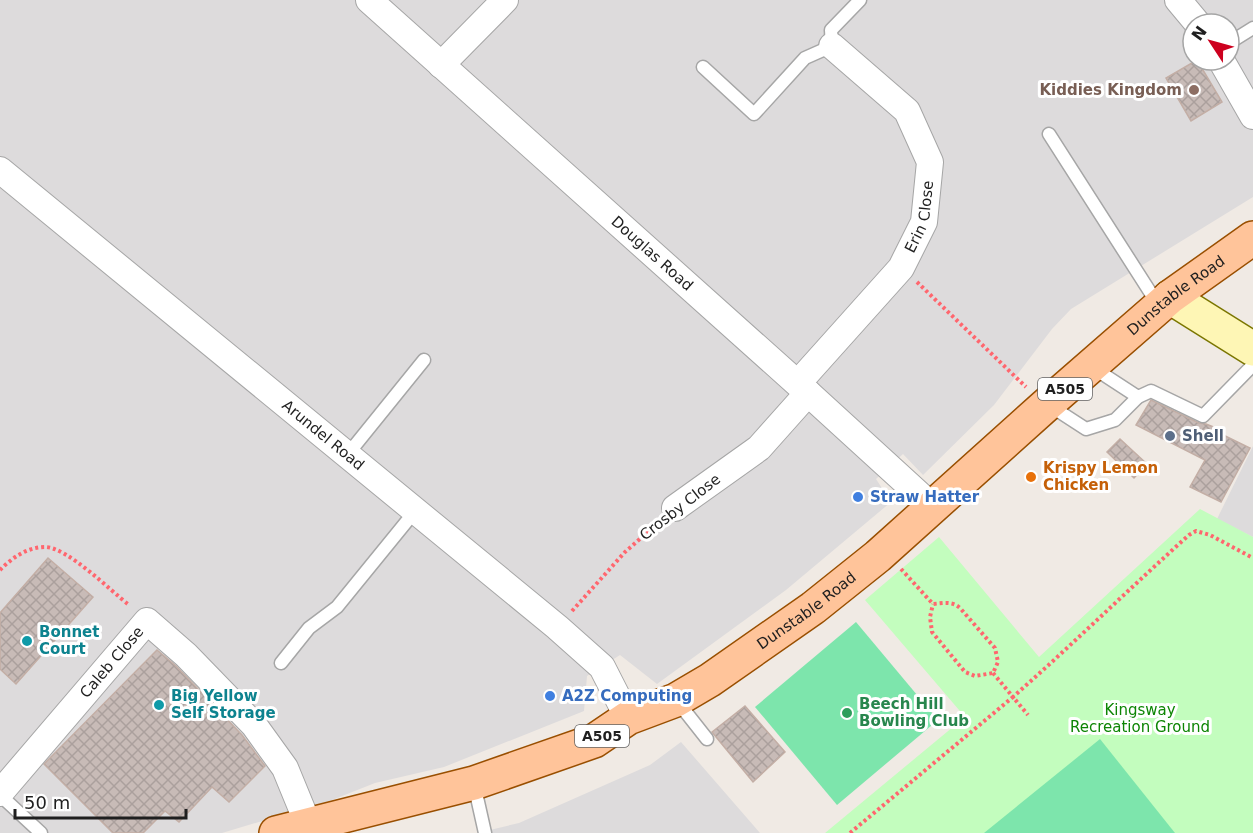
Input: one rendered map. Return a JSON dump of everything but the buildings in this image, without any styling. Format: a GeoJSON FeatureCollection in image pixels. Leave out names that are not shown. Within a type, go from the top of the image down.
{"type":"FeatureCollection","features":[{"type":"Feature","properties":{"kind":"main road","name":"Dunstable Road"},"geometry":{"type":"LineString","coordinates":[[276,833],[308,824],[353,823],[594,741],[628,718],[676,700],[710,680],[813,608],[879,556],[1046,405],[1165,302],[1253,238]]}},
{"type":"Feature","properties":{"kind":"street","name":"Douglas Road"},"geometry":{"type":"LineString","coordinates":[[369,0],[934,508]]}},
{"type":"Feature","properties":{"kind":"street"},"geometry":{"type":"LineString","coordinates":[[441,65],[505,0]]}},
{"type":"Feature","properties":{"kind":"street"},"geometry":{"type":"LineString","coordinates":[[1178,0],[1188,12]]}},
{"type":"Feature","properties":{"kind":"street","name":"Erin Close"},"geometry":{"type":"LineString","coordinates":[[803,388],[901,268],[924,222],[930,162],[907,111],[832,46]]}},
{"type":"Feature","properties":{"kind":"street"},"geometry":{"type":"LineString","coordinates":[[1228,72],[1253,116]]}},
{"type":"Feature","properties":{"kind":"street","name":"Arundel Road"},"geometry":{"type":"LineString","coordinates":[[0,170],[557,627],[602,667],[628,718]]}},
{"type":"Feature","properties":{"kind":"street"},"geometry":{"type":"LineString","coordinates":[[1165,302],[1253,349]]}},
{"type":"Feature","properties":{"kind":"street","name":"Crosby Close"},"geometry":{"type":"LineString","coordinates":[[675,508],[759,448],[803,388]]}},
{"type":"Feature","properties":{"kind":"street","name":"Caleb Close"},"geometry":{"type":"LineString","coordinates":[[0,794],[147,621],[186,655],[254,725],[285,768],[308,824]]}},
{"type":"Feature","properties":{"kind":"lane"},"geometry":{"type":"LineString","coordinates":[[703,67],[754,114],[805,58],[832,46],[831,30],[860,0]]}},
{"type":"Feature","properties":{"kind":"lane"},"geometry":{"type":"LineString","coordinates":[[1049,134],[1165,302]]}},
{"type":"Feature","properties":{"kind":"lane"},"geometry":{"type":"LineString","coordinates":[[348,454],[424,360]]}},
{"type":"Feature","properties":{"kind":"lane"},"geometry":{"type":"LineString","coordinates":[[1046,405],[1086,429],[1115,420],[1138,397],[1151,391],[1203,416],[1253,365]]}},
{"type":"Feature","properties":{"kind":"lane"},"geometry":{"type":"LineString","coordinates":[[1091,367],[1138,397]]}},
{"type":"Feature","properties":{"kind":"lane"},"geometry":{"type":"LineString","coordinates":[[281,663],[309,628],[337,607],[416,510]]}},
{"type":"Feature","properties":{"kind":"lane"},"geometry":{"type":"LineString","coordinates":[[676,700],[707,740]]}},
{"type":"Feature","properties":{"kind":"lane"},"geometry":{"type":"LineString","coordinates":[[474,783],[485,833]]}},
{"type":"Feature","properties":{"kind":"lane"},"geometry":{"type":"LineString","coordinates":[[0,794],[41,833]]}},
{"type":"Feature","properties":{"kind":"path"},"geometry":{"type":"LineString","coordinates":[[901,268],[1046,405]]}},
{"type":"Feature","properties":{"kind":"path","name":"Crosby Close"},"geometry":{"type":"LineString","coordinates":[[557,627],[625,552],[675,508]]}},
{"type":"Feature","properties":{"kind":"path"},"geometry":{"type":"LineString","coordinates":[[850,833],[1013,697],[1189,535],[1196,531],[1203,532],[1253,558]]}},
{"type":"Feature","properties":{"kind":"path"},"geometry":{"type":"LineString","coordinates":[[0,570],[27,550],[46,547],[67,554],[147,621]]}},
{"type":"Feature","properties":{"kind":"path"},"geometry":{"type":"LineString","coordinates":[[897,564],[933,604]]}},
{"type":"Feature","properties":{"kind":"path"},"geometry":{"type":"LineString","coordinates":[[933,604],[947,602],[955,604],[995,648],[998,662],[993,673]]}},
{"type":"Feature","properties":{"kind":"path"},"geometry":{"type":"LineString","coordinates":[[933,604],[930,617],[932,632],[965,672],[975,676],[993,673]]}},
{"type":"Feature","properties":{"kind":"path"},"geometry":{"type":"LineString","coordinates":[[993,673],[1028,716]]}},
{"type":"Feature","properties":{"kind":"shaded area"},"geometry":{"type":"Polygon","coordinates":[[[0,0],[1253,0],[1253,197],[1071,309],[1052,329],[994,405],[923,475],[903,454],[876,479],[891,502],[786,590],[657,684],[620,655],[587,676],[584,711],[444,767],[375,783],[332,800],[222,833],[0,833],[0,0]]]}},
{"type":"Feature","properties":{"kind":"shaded area"},"geometry":{"type":"Polygon","coordinates":[[[1253,446],[1253,537],[1217,519],[1253,446]]]}},
{"type":"Feature","properties":{"kind":"shaded area"},"geometry":{"type":"Polygon","coordinates":[[[681,742],[760,833],[477,833],[519,823],[650,765],[681,742]]]}},
{"type":"Feature","properties":{"kind":"green space","name":"Kingsway Recreation Ground"},"geometry":{"type":"Polygon","coordinates":[[[1200,509],[1253,537],[1253,833],[825,833],[965,717],[865,600],[939,537],[1039,657],[1200,509]]]}},
{"type":"Feature","properties":{"kind":"green space","name":"Beech Hill Bowling Club"},"geometry":{"type":"Polygon","coordinates":[[[856,622],[938,720],[837,805],[755,707],[856,622]]]}},
{"type":"Feature","properties":{"kind":"green space"},"geometry":{"type":"Polygon","coordinates":[[[1100,739],[1175,833],[984,833],[1100,739]]]}},
{"type":"Feature","properties":{"kind":"place","name":"Kiddies Kingdom"},"geometry":{"type":"Point","coordinates":[1194,90]}},
{"type":"Feature","properties":{"kind":"place","name":"Shell"},"geometry":{"type":"Point","coordinates":[1170,436]}},
{"type":"Feature","properties":{"kind":"place","name":"Krispy Lemon Chicken"},"geometry":{"type":"Point","coordinates":[1031,477]}},
{"type":"Feature","properties":{"kind":"place","name":"Straw Hatter"},"geometry":{"type":"Point","coordinates":[858,497]}},
{"type":"Feature","properties":{"kind":"place","name":"Bonnet Court"},"geometry":{"type":"Point","coordinates":[27,641]}},
{"type":"Feature","properties":{"kind":"place","name":"A2Z Computing"},"geometry":{"type":"Point","coordinates":[550,696]}},
{"type":"Feature","properties":{"kind":"place","name":"Big Yellow Self Storage"},"geometry":{"type":"Point","coordinates":[159,705]}},
{"type":"Feature","properties":{"kind":"place","name":"Beech Hill Bowling Club"},"geometry":{"type":"Point","coordinates":[847,713]}}]}
